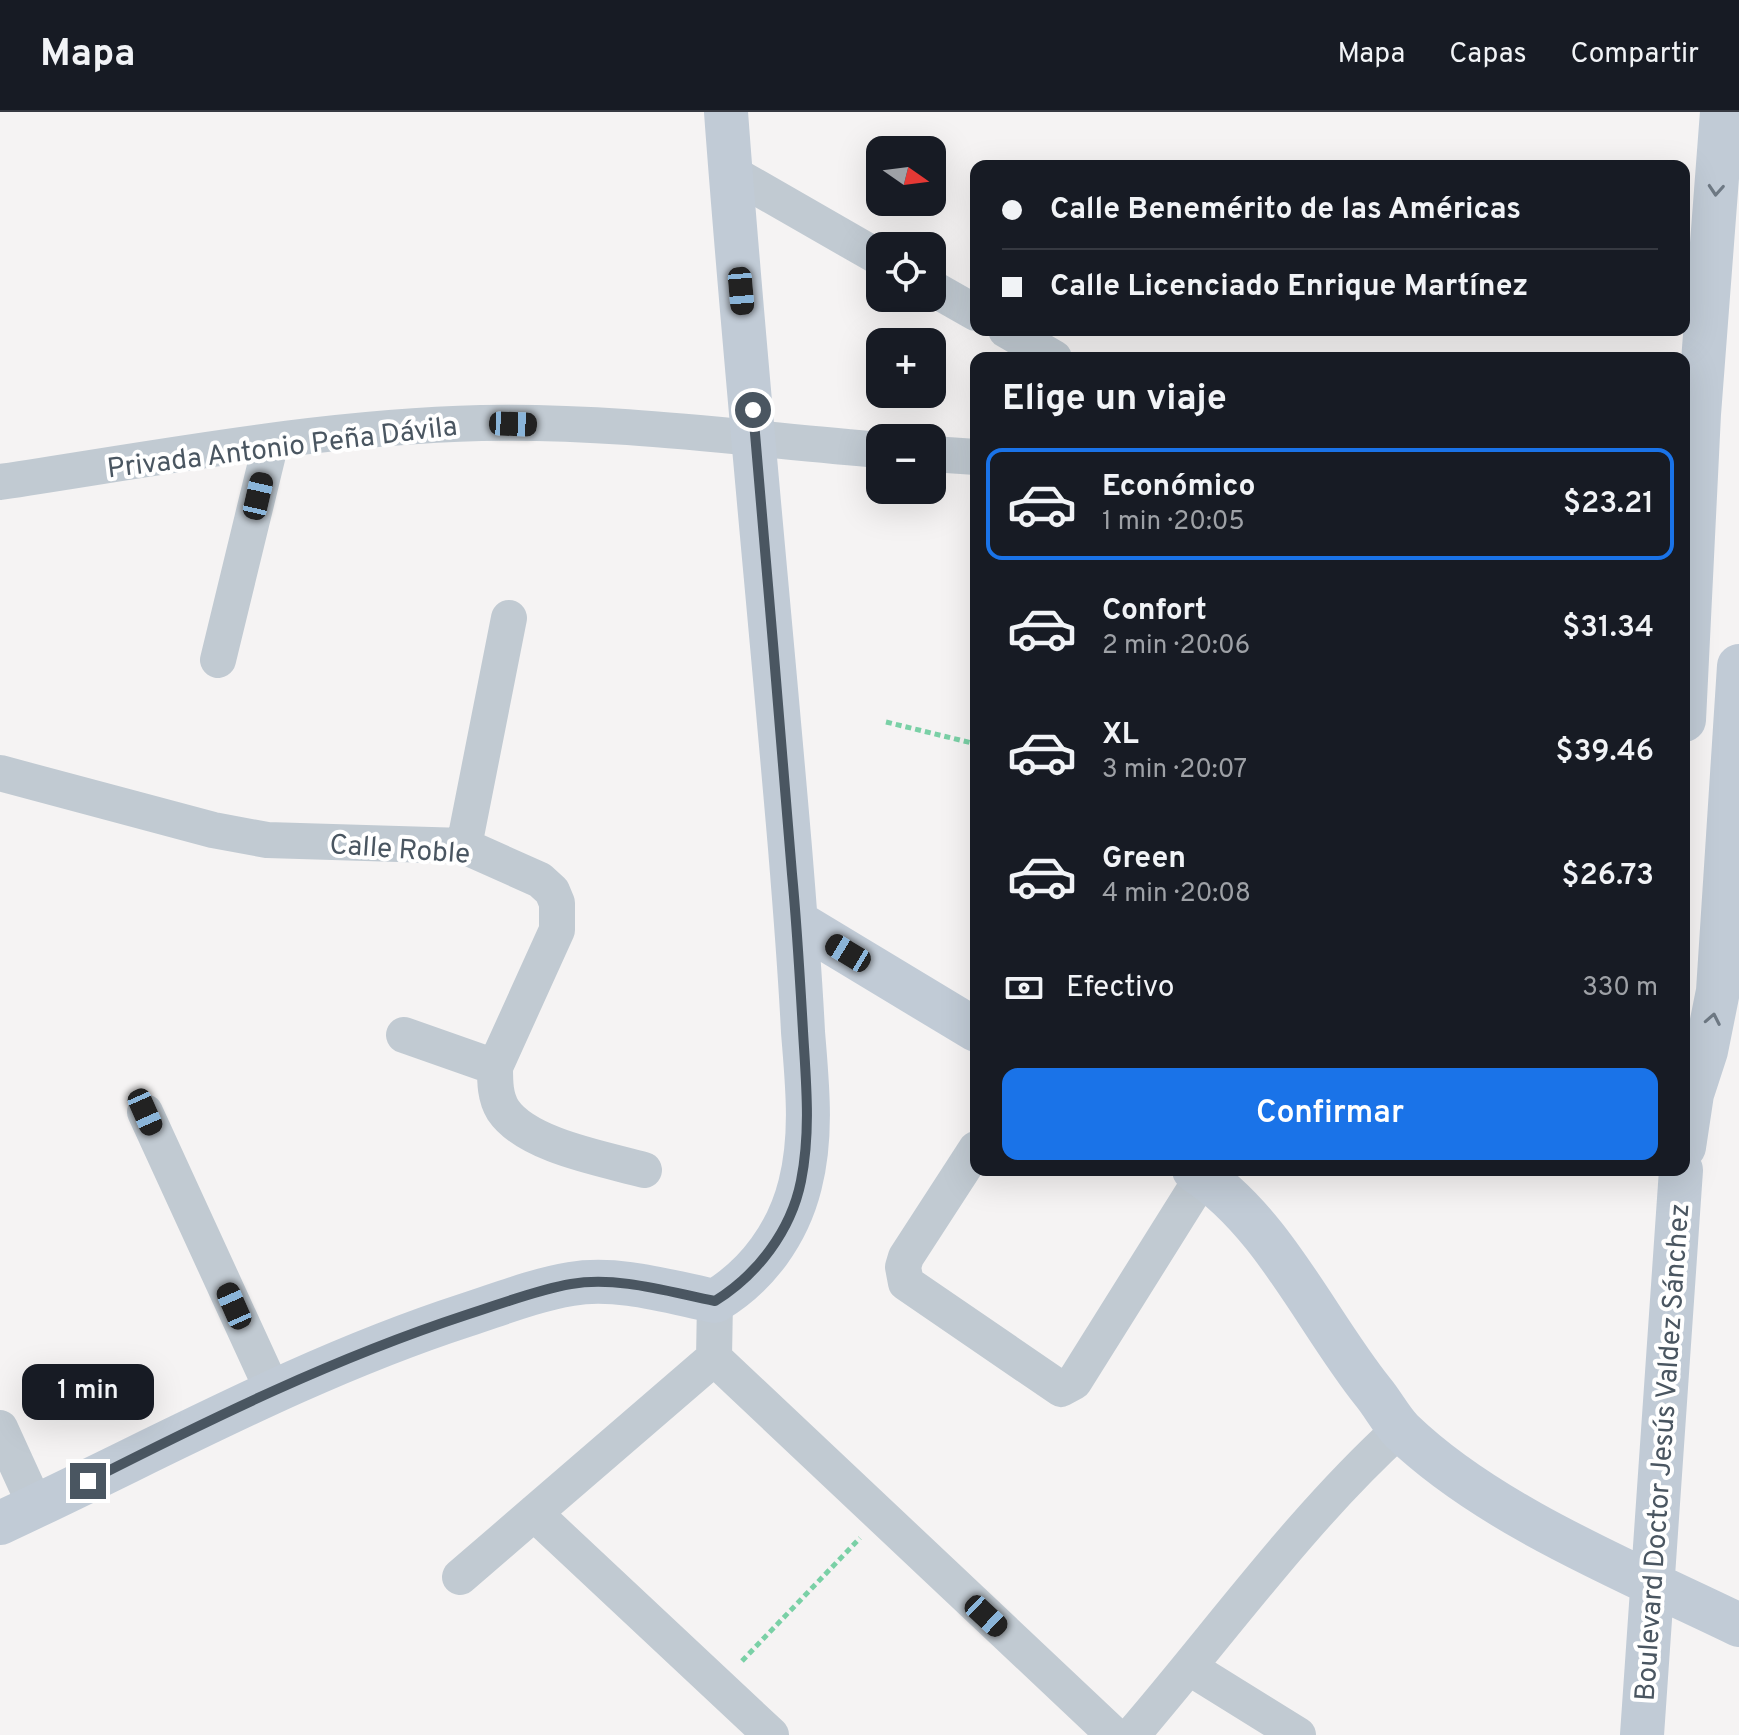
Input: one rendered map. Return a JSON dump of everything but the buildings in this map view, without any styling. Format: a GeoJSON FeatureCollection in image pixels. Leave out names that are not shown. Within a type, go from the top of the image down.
{"type":"FeatureCollection","features":[{"type":"Feature","properties":{"kind":"street"},"geometry":{"type":"LineString","coordinates":[[0,1428],[18,1515],[272,1389],[418,1330],[573,1283],[620,1283],[715,1301],[741,1285],[766,1256],[785,1225],[800,1185],[807,1142],[808,1100],[797,922],[726,112]]}},
{"type":"Feature","properties":{"kind":"street"},"geometry":{"type":"LineString","coordinates":[[1690,598],[1699,414],[1727,127]]}},
{"type":"Feature","properties":{"kind":"street"},"geometry":{"type":"LineString","coordinates":[[730,172],[866,250]]}},
{"type":"Feature","properties":{"kind":"street"},"geometry":{"type":"LineString","coordinates":[[946,296],[970,310]]}},
{"type":"Feature","properties":{"kind":"street","name":"Privada Antonio Peña Dávila"},"geometry":{"type":"LineString","coordinates":[[0,482],[271,442],[484,423],[866,449]]}},
{"type":"Feature","properties":{"kind":"street"},"geometry":{"type":"LineString","coordinates":[[218,660],[271,442]]}},
{"type":"Feature","properties":{"kind":"street"},"geometry":{"type":"LineString","coordinates":[[946,455],[970,457]]}},
{"type":"Feature","properties":{"kind":"street"},"geometry":{"type":"LineString","coordinates":[[464,846],[509,618]]}},
{"type":"Feature","properties":{"kind":"street"},"geometry":{"type":"LineString","coordinates":[[1690,1080],[1706,1051],[1718,991],[1739,666]]}},
{"type":"Feature","properties":{"kind":"street","name":"Calle Roble"},"geometry":{"type":"LineString","coordinates":[[0,773],[213,830],[267,840],[464,846],[540,880],[552,891],[557,903],[557,930],[495,1067]]}},
{"type":"Feature","properties":{"kind":"street"},"geometry":{"type":"LineString","coordinates":[[797,922],[970,1026]]}},
{"type":"Feature","properties":{"kind":"street"},"geometry":{"type":"LineString","coordinates":[[404,1035],[495,1067],[496,1091],[510,1119],[557,1145],[644,1170]]}},
{"type":"Feature","properties":{"kind":"street"},"geometry":{"type":"LineString","coordinates":[[145,1112],[272,1389]]}},
{"type":"Feature","properties":{"kind":"street"},"geometry":{"type":"LineString","coordinates":[[970,1158],[906,1257],[903,1277],[906,1283],[1061,1389],[1074,1382],[1197,1176]]}},
{"type":"Feature","properties":{"kind":"street"},"geometry":{"type":"LineString","coordinates":[[1202,1176],[1291,1271],[1352,1367],[1400,1429],[1449,1471],[1500,1503],[1739,1625]]}},
{"type":"Feature","properties":{"kind":"street","name":"Boulevard Doctor Jesús Valdez Sánchez"},"geometry":{"type":"LineString","coordinates":[[1642,1735],[1681,1176]]}},
{"type":"Feature","properties":{"kind":"street"},"geometry":{"type":"LineString","coordinates":[[715,1301],[714,1358],[1114,1735]]}},
{"type":"Feature","properties":{"kind":"street"},"geometry":{"type":"LineString","coordinates":[[460,1577],[714,1358]]}},
{"type":"Feature","properties":{"kind":"street"},"geometry":{"type":"LineString","coordinates":[[1132,1735],[1296,1539],[1371,1455],[1400,1429]]}},
{"type":"Feature","properties":{"kind":"street"},"geometry":{"type":"LineString","coordinates":[[534,1513],[771,1735]]}},
{"type":"Feature","properties":{"kind":"street"},"geometry":{"type":"LineString","coordinates":[[1190,1668],[1298,1735]]}},
{"type":"Feature","properties":{"kind":"path"},"geometry":{"type":"LineString","coordinates":[[886,722],[970,743]]}},
{"type":"Feature","properties":{"kind":"path"},"geometry":{"type":"LineString","coordinates":[[719,1685],[880,1517]]}},
{"type":"Feature","properties":{"kind":"route"},"geometry":{"type":"LineString","coordinates":[[88,1481],[272,1389],[418,1330],[573,1283],[620,1283],[715,1301],[741,1285],[766,1256],[785,1225],[800,1185],[807,1142],[808,1100],[797,922],[753,410]]}}]}
